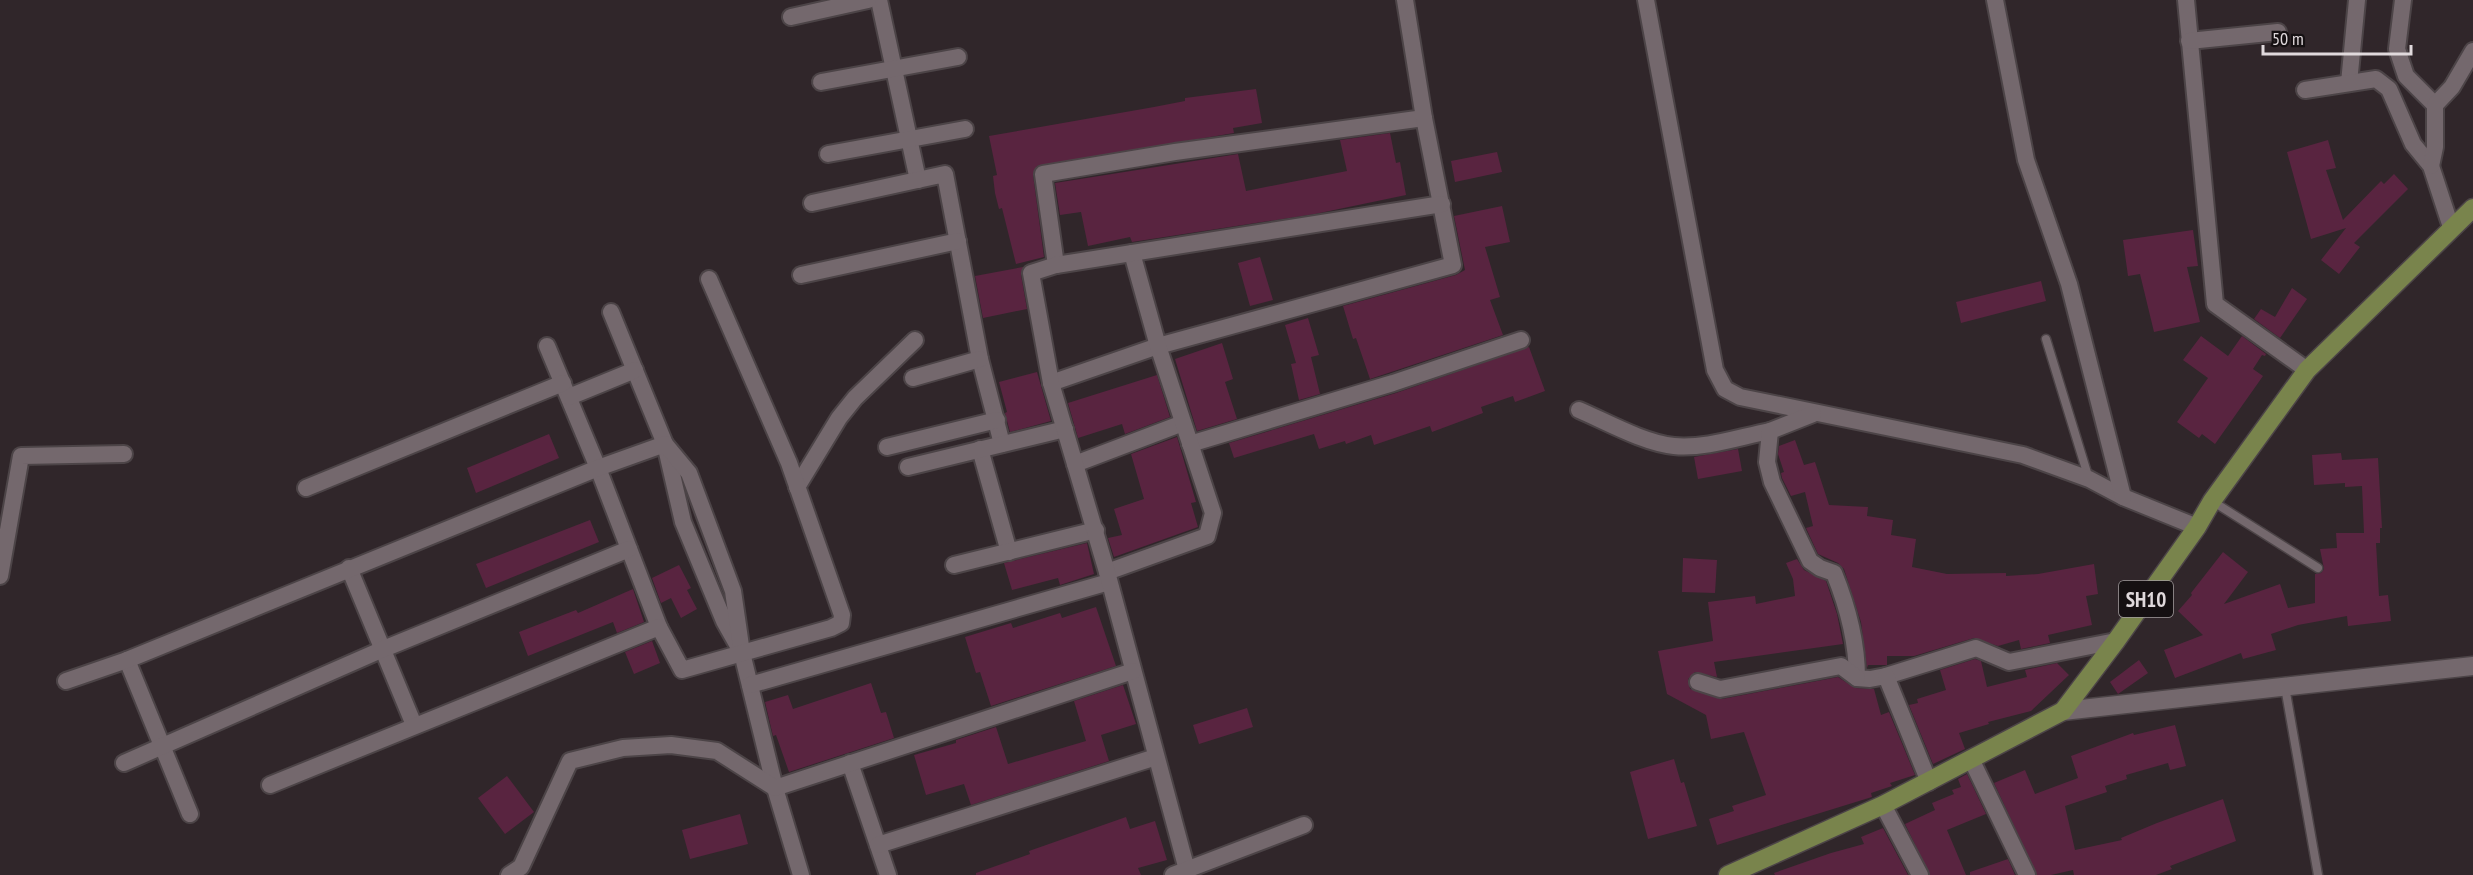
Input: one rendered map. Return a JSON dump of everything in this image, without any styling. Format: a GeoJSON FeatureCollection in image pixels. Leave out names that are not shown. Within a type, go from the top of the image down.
{"type":"FeatureCollection","features":[{"type":"Feature","properties":{"kind":"main road","name":"SH10"},"geometry":{"type":"LineString","coordinates":[[1728,875],[1754,870],[1972,761],[2063,711],[2116,641],[2197,527],[2212,501],[2307,370],[2473,208]]}},
{"type":"Feature","properties":{"kind":"street"},"geometry":{"type":"LineString","coordinates":[[791,17],[868,0]]}},
{"type":"Feature","properties":{"kind":"street"},"geometry":{"type":"LineString","coordinates":[[879,0],[918,180]]}},
{"type":"Feature","properties":{"kind":"street"},"geometry":{"type":"LineString","coordinates":[[1051,383],[1158,346],[1453,264],[1424,118],[1405,0]]}},
{"type":"Feature","properties":{"kind":"street"},"geometry":{"type":"LineString","coordinates":[[1646,0],[1715,370],[1725,389],[1740,397],[1813,414],[2023,455],[2089,479],[2123,497],[2197,527]]}},
{"type":"Feature","properties":{"kind":"street"},"geometry":{"type":"LineString","coordinates":[[1995,0],[2026,160],[2069,284],[2123,497]]}},
{"type":"Feature","properties":{"kind":"street"},"geometry":{"type":"LineString","coordinates":[[2187,0],[2215,304],[2307,370]]}},
{"type":"Feature","properties":{"kind":"street"},"geometry":{"type":"LineString","coordinates":[[2349,83],[2357,0]]}},
{"type":"Feature","properties":{"kind":"street"},"geometry":{"type":"LineString","coordinates":[[2403,0],[2397,49],[2406,76],[2435,105]]}},
{"type":"Feature","properties":{"kind":"street"},"geometry":{"type":"LineString","coordinates":[[2189,41],[2278,32]]}},
{"type":"Feature","properties":{"kind":"street"},"geometry":{"type":"LineString","coordinates":[[2431,166],[2435,147],[2435,105],[2452,87],[2473,51]]}},
{"type":"Feature","properties":{"kind":"street"},"geometry":{"type":"LineString","coordinates":[[821,82],[958,57]]}},
{"type":"Feature","properties":{"kind":"street"},"geometry":{"type":"LineString","coordinates":[[2305,90],[2376,79],[2389,89],[2413,144],[2431,166],[2451,227]]}},
{"type":"Feature","properties":{"kind":"street"},"geometry":{"type":"LineString","coordinates":[[1056,265],[1042,174],[1175,152],[1424,118]]}},
{"type":"Feature","properties":{"kind":"street"},"geometry":{"type":"LineString","coordinates":[[828,154],[965,129]]}},
{"type":"Feature","properties":{"kind":"street"},"geometry":{"type":"LineString","coordinates":[[812,203],[945,174],[980,359],[1002,444]]}},
{"type":"Feature","properties":{"kind":"street"},"geometry":{"type":"LineString","coordinates":[[1304,825],[1180,872],[1156,757],[1096,530],[1051,383],[1031,273],[1056,265],[1442,204]]}},
{"type":"Feature","properties":{"kind":"street"},"geometry":{"type":"LineString","coordinates":[[801,274],[958,241]]}},
{"type":"Feature","properties":{"kind":"street"},"geometry":{"type":"LineString","coordinates":[[750,685],[1108,577],[1207,536],[1213,513],[1158,346],[1132,253]]}},
{"type":"Feature","properties":{"kind":"street"},"geometry":{"type":"LineString","coordinates":[[547,346],[660,627],[682,670],[831,628],[841,623],[842,615],[789,463],[709,279]]}},
{"type":"Feature","properties":{"kind":"street"},"geometry":{"type":"LineString","coordinates":[[611,312],[666,444],[690,473],[733,591],[742,653],[775,788],[801,875]]}},
{"type":"Feature","properties":{"kind":"street"},"geometry":{"type":"LineString","coordinates":[[797,487],[839,418],[855,398],[915,340]]}},
{"type":"Feature","properties":{"kind":"street"},"geometry":{"type":"LineString","coordinates":[[1190,444],[1393,383],[1521,340]]}},
{"type":"Feature","properties":{"kind":"street"},"geometry":{"type":"LineString","coordinates":[[913,378],[980,359]]}},
{"type":"Feature","properties":{"kind":"street"},"geometry":{"type":"LineString","coordinates":[[306,488],[566,390],[635,370]]}},
{"type":"Feature","properties":{"kind":"street"},"geometry":{"type":"LineString","coordinates":[[1579,410],[1650,440],[1674,446],[1701,445],[1770,431],[1813,414]]}},
{"type":"Feature","properties":{"kind":"street"},"geometry":{"type":"LineString","coordinates":[[887,447],[997,420]]}},
{"type":"Feature","properties":{"kind":"street"},"geometry":{"type":"LineString","coordinates":[[1075,464],[1183,423]]}},
{"type":"Feature","properties":{"kind":"street"},"geometry":{"type":"LineString","coordinates":[[908,466],[1065,429]]}},
{"type":"Feature","properties":{"kind":"street"},"geometry":{"type":"LineString","coordinates":[[1770,431],[1767,462],[1772,482],[1810,561],[1834,573],[1840,587],[1856,651],[1857,678]]}},
{"type":"Feature","properties":{"kind":"street"},"geometry":{"type":"LineString","coordinates":[[66,681],[127,660],[598,468],[666,444]]}},
{"type":"Feature","properties":{"kind":"street"},"geometry":{"type":"LineString","coordinates":[[980,449],[1009,552]]}},
{"type":"Feature","properties":{"kind":"street"},"geometry":{"type":"LineString","coordinates":[[0,576],[21,456],[124,454]]}},
{"type":"Feature","properties":{"kind":"street"},"geometry":{"type":"LineString","coordinates":[[954,566],[1096,530]]}},
{"type":"Feature","properties":{"kind":"street"},"geometry":{"type":"LineString","coordinates":[[124,763],[381,650],[629,549]]}},
{"type":"Feature","properties":{"kind":"street"},"geometry":{"type":"LineString","coordinates":[[349,568],[381,650],[414,725]]}},
{"type":"Feature","properties":{"kind":"street"},"geometry":{"type":"LineString","coordinates":[[270,785],[660,627]]}},
{"type":"Feature","properties":{"kind":"street"},"geometry":{"type":"LineString","coordinates":[[1698,682],[1720,688],[1841,666],[1857,678],[1870,679],[1976,648],[2009,662],[2116,641]]}},
{"type":"Feature","properties":{"kind":"street"},"geometry":{"type":"LineString","coordinates":[[127,660],[190,814]]}},
{"type":"Feature","properties":{"kind":"street"},"geometry":{"type":"LineString","coordinates":[[2063,711],[2473,666]]}},
{"type":"Feature","properties":{"kind":"street"},"geometry":{"type":"LineString","coordinates":[[775,788],[1133,671]]}},
{"type":"Feature","properties":{"kind":"street"},"geometry":{"type":"LineString","coordinates":[[1886,676],[1929,782]]}},
{"type":"Feature","properties":{"kind":"street"},"geometry":{"type":"LineString","coordinates":[[509,875],[521,867],[570,760],[623,748],[671,745],[705,749],[717,751],[775,788]]}},
{"type":"Feature","properties":{"kind":"street"},"geometry":{"type":"LineString","coordinates":[[878,845],[1156,757]]}},
{"type":"Feature","properties":{"kind":"street"},"geometry":{"type":"LineString","coordinates":[[1972,761],[2027,875]]}},
{"type":"Feature","properties":{"kind":"street"},"geometry":{"type":"LineString","coordinates":[[850,763],[888,875]]}},
{"type":"Feature","properties":{"kind":"street"},"geometry":{"type":"LineString","coordinates":[[1883,805],[1920,875]]}},
{"type":"Feature","properties":{"kind":"lane"},"geometry":{"type":"LineString","coordinates":[[2046,339],[2089,479]]}},
{"type":"Feature","properties":{"kind":"lane"},"geometry":{"type":"LineString","coordinates":[[2212,501],[2318,568]]}},
{"type":"Feature","properties":{"kind":"lane"},"geometry":{"type":"LineString","coordinates":[[2285,687],[2318,875]]}},
{"type":"Feature","properties":{"kind":"building"},"geometry":{"type":"Polygon","coordinates":[[[1256,89],[1262,123],[1233,128],[1234,133],[1037,166],[1033,175],[1044,257],[1016,264],[1002,208],[999,209],[995,193],[993,176],[997,175],[989,136],[1185,101],[1185,98],[1256,89]]]}},
{"type":"Feature","properties":{"kind":"building"},"geometry":{"type":"Polygon","coordinates":[[[1390,133],[1396,163],[1400,162],[1406,195],[1315,214],[1132,242],[1130,237],[1088,246],[1081,212],[1060,215],[1055,183],[1238,154],[1246,191],[1347,171],[1340,140],[1390,133]]]}},
{"type":"Feature","properties":{"kind":"building"},"geometry":{"type":"Polygon","coordinates":[[[2328,140],[2336,168],[2326,170],[2343,220],[2381,181],[2384,184],[2394,174],[2408,189],[2354,243],[2360,247],[2339,274],[2321,260],[2346,228],[2311,239],[2287,152],[2328,140]]]}},
{"type":"Feature","properties":{"kind":"building"},"geometry":{"type":"Polygon","coordinates":[[[1497,152],[1502,172],[1455,182],[1451,161],[1497,152]]]}},
{"type":"Feature","properties":{"kind":"building"},"geometry":{"type":"Polygon","coordinates":[[[1502,206],[1510,242],[1485,247],[1500,297],[1490,300],[1503,335],[1370,379],[1356,338],[1353,339],[1343,306],[1456,275],[1465,270],[1454,216],[1502,206]]]}},
{"type":"Feature","properties":{"kind":"building"},"geometry":{"type":"Polygon","coordinates":[[[2193,230],[2198,266],[2187,267],[2200,322],[2154,332],[2140,274],[2128,276],[2123,240],[2193,230]]]}},
{"type":"Feature","properties":{"kind":"building"},"geometry":{"type":"Polygon","coordinates":[[[1260,257],[1273,300],[1250,306],[1238,263],[1260,257]]]}},
{"type":"Feature","properties":{"kind":"building"},"geometry":{"type":"Polygon","coordinates":[[[1023,267],[1021,275],[1027,309],[983,318],[975,276],[1023,267]]]}},
{"type":"Feature","properties":{"kind":"building"},"geometry":{"type":"Polygon","coordinates":[[[2041,281],[2046,301],[1961,323],[1956,302],[2041,281]]]}},
{"type":"Feature","properties":{"kind":"building"},"geometry":{"type":"Polygon","coordinates":[[[2292,288],[2307,299],[2280,338],[2254,319],[2261,309],[2275,317],[2292,288]]]}},
{"type":"Feature","properties":{"kind":"building"},"geometry":{"type":"Polygon","coordinates":[[[1308,318],[1319,355],[1311,357],[1320,394],[1299,400],[1291,364],[1296,363],[1285,325],[1308,318]]]}},
{"type":"Feature","properties":{"kind":"building"},"geometry":{"type":"Polygon","coordinates":[[[2201,336],[2228,356],[2242,336],[2266,354],[2262,355],[2253,369],[2263,376],[2215,444],[2202,434],[2199,438],[2177,422],[2208,378],[2183,360],[2201,336]]]}},
{"type":"Feature","properties":{"kind":"building"},"geometry":{"type":"Polygon","coordinates":[[[1222,343],[1233,379],[1225,382],[1237,419],[1197,431],[1175,359],[1222,343]]]}},
{"type":"Feature","properties":{"kind":"building"},"geometry":{"type":"Polygon","coordinates":[[[1529,347],[1545,391],[1515,402],[1513,396],[1481,407],[1483,413],[1432,432],[1430,426],[1374,445],[1371,435],[1346,444],[1345,441],[1319,449],[1314,434],[1234,458],[1229,443],[1396,393],[1529,347]]]}},
{"type":"Feature","properties":{"kind":"building"},"geometry":{"type":"Polygon","coordinates":[[[1037,372],[1051,421],[1010,432],[999,382],[1037,372]]]}},
{"type":"Feature","properties":{"kind":"building"},"geometry":{"type":"Polygon","coordinates":[[[1157,375],[1170,417],[1125,434],[1122,424],[1078,438],[1068,403],[1157,375]]]}},
{"type":"Feature","properties":{"kind":"building"},"geometry":{"type":"Polygon","coordinates":[[[549,434],[559,458],[476,493],[467,468],[549,434]]]}},
{"type":"Feature","properties":{"kind":"building"},"geometry":{"type":"Polygon","coordinates":[[[1177,437],[1196,502],[1191,503],[1198,527],[1114,557],[1108,538],[1122,535],[1114,509],[1144,499],[1131,454],[1177,437]]]}},
{"type":"Feature","properties":{"kind":"building"},"geometry":{"type":"Polygon","coordinates":[[[1795,440],[1804,465],[1815,462],[1829,505],[1868,507],[1867,516],[1893,520],[1891,535],[1916,539],[1912,567],[1947,574],[2006,573],[2006,576],[2038,574],[2094,564],[2098,594],[2086,596],[2092,625],[2048,635],[2050,643],[2021,649],[2019,640],[1998,646],[1974,638],[1914,656],[1887,656],[1887,665],[1868,665],[1867,668],[1861,622],[1844,569],[1838,563],[1818,554],[1806,528],[1813,526],[1805,492],[1791,496],[1782,478],[1781,473],[1784,472],[1778,454],[1779,446],[1795,440]]]}},
{"type":"Feature","properties":{"kind":"building"},"geometry":{"type":"Polygon","coordinates":[[[1738,449],[1742,471],[1698,479],[1694,457],[1738,449]]]}},
{"type":"Feature","properties":{"kind":"building"},"geometry":{"type":"Polygon","coordinates":[[[2341,453],[2342,460],[2378,458],[2382,528],[2380,528],[2380,543],[2376,543],[2379,596],[2388,595],[2391,621],[2348,626],[2347,616],[2298,625],[2271,634],[2276,650],[2243,659],[2241,653],[2175,678],[2164,650],[2203,635],[2178,611],[2223,552],[2248,572],[2224,604],[2280,584],[2288,608],[2315,603],[2315,574],[2321,573],[2324,569],[2320,549],[2337,548],[2336,533],[2364,533],[2362,486],[2345,487],[2345,483],[2314,485],[2312,455],[2341,453]]]}},
{"type":"Feature","properties":{"kind":"building"},"geometry":{"type":"Polygon","coordinates":[[[590,520],[599,542],[486,588],[476,564],[590,520]]]}},
{"type":"Feature","properties":{"kind":"building"},"geometry":{"type":"Polygon","coordinates":[[[1087,543],[1094,574],[1060,585],[1058,578],[1012,590],[1004,563],[1087,543]]]}},
{"type":"Feature","properties":{"kind":"building"},"geometry":{"type":"Polygon","coordinates":[[[1683,558],[1717,560],[1715,593],[1682,592],[1683,558]]]}},
{"type":"Feature","properties":{"kind":"building"},"geometry":{"type":"Polygon","coordinates":[[[1797,559],[1804,570],[1826,581],[1837,614],[1843,644],[1714,662],[1717,677],[1695,672],[1688,679],[1690,689],[1722,699],[1838,677],[1855,688],[1874,689],[1881,715],[1889,712],[1915,775],[1890,783],[1892,786],[1871,793],[1872,797],[1717,845],[1709,819],[1734,811],[1732,806],[1766,795],[1744,732],[1711,739],[1706,715],[1667,694],[1658,651],[1713,641],[1708,602],[1755,596],[1756,604],[1795,596],[1793,579],[1786,563],[1797,559]]]}},
{"type":"Feature","properties":{"kind":"building"},"geometry":{"type":"Polygon","coordinates":[[[679,565],[691,588],[687,590],[697,609],[681,618],[671,598],[661,603],[652,578],[679,565]]]}},
{"type":"Feature","properties":{"kind":"building"},"geometry":{"type":"Polygon","coordinates":[[[633,589],[644,622],[617,633],[613,622],[528,656],[519,632],[576,610],[578,613],[633,589]]]}},
{"type":"Feature","properties":{"kind":"building"},"geometry":{"type":"Polygon","coordinates":[[[1096,607],[1116,666],[991,706],[980,672],[976,673],[965,637],[1011,623],[1013,628],[1060,613],[1062,618],[1096,607]]]}},
{"type":"Feature","properties":{"kind":"building"},"geometry":{"type":"Polygon","coordinates":[[[652,641],[660,663],[634,674],[625,652],[652,641]]]}},
{"type":"Feature","properties":{"kind":"building"},"geometry":{"type":"Polygon","coordinates":[[[1975,659],[1981,661],[1987,687],[2027,677],[2025,670],[2057,663],[2069,675],[2031,711],[1988,722],[1989,724],[1959,733],[1965,749],[1933,764],[1909,705],[1918,703],[1917,699],[1946,690],[1940,670],[1975,659]]]}},
{"type":"Feature","properties":{"kind":"building"},"geometry":{"type":"Polygon","coordinates":[[[2139,660],[2148,673],[2118,694],[2110,682],[2139,660]]]}},
{"type":"Feature","properties":{"kind":"building"},"geometry":{"type":"Polygon","coordinates":[[[871,683],[881,713],[886,712],[894,738],[789,772],[776,735],[773,736],[765,702],[788,695],[793,709],[871,683]]]}},
{"type":"Feature","properties":{"kind":"building"},"geometry":{"type":"Polygon","coordinates":[[[1123,685],[1136,724],[1101,735],[1109,761],[971,805],[964,784],[926,795],[914,755],[956,743],[956,740],[996,727],[1008,764],[1086,741],[1074,701],[1123,685]]]}},
{"type":"Feature","properties":{"kind":"building"},"geometry":{"type":"Polygon","coordinates":[[[1247,708],[1253,727],[1199,744],[1193,725],[1247,708]]]}},
{"type":"Feature","properties":{"kind":"building"},"geometry":{"type":"Polygon","coordinates":[[[2175,725],[2186,766],[2170,770],[2168,763],[2126,775],[2127,779],[2105,786],[2107,792],[2065,806],[2075,850],[2122,840],[2121,838],[2157,823],[2223,799],[2236,841],[2170,866],[2172,869],[2156,875],[2074,875],[2073,870],[2051,875],[2037,875],[1994,783],[2025,770],[2035,794],[2078,778],[2071,756],[2133,733],[2134,735],[2175,725]]]}},
{"type":"Feature","properties":{"kind":"building"},"geometry":{"type":"Polygon","coordinates":[[[1674,759],[1681,783],[1684,782],[1697,826],[1648,839],[1630,772],[1674,759]]]}},
{"type":"Feature","properties":{"kind":"building"},"geometry":{"type":"Polygon","coordinates":[[[1967,774],[1986,814],[1947,830],[1966,875],[1930,875],[1905,824],[1935,810],[1932,803],[1954,794],[1952,790],[1961,787],[1958,779],[1967,774]]]}},
{"type":"Feature","properties":{"kind":"building"},"geometry":{"type":"Polygon","coordinates":[[[507,776],[534,812],[505,834],[478,798],[507,776]]]}},
{"type":"Feature","properties":{"kind":"building"},"geometry":{"type":"Polygon","coordinates":[[[740,814],[748,844],[690,859],[682,830],[740,814]]]}},
{"type":"Feature","properties":{"kind":"building"},"geometry":{"type":"Polygon","coordinates":[[[1126,817],[1130,829],[1155,821],[1167,860],[1138,868],[1141,875],[976,875],[976,873],[1030,854],[1029,851],[1126,817]]]}},
{"type":"Feature","properties":{"kind":"building"},"geometry":{"type":"Polygon","coordinates":[[[1883,828],[1908,875],[1775,875],[1774,873],[1864,844],[1861,837],[1883,828]]]}},
{"type":"Feature","properties":{"kind":"building"},"geometry":{"type":"Polygon","coordinates":[[[2008,859],[2015,875],[1970,875],[1970,872],[2008,859]]]}}]}
